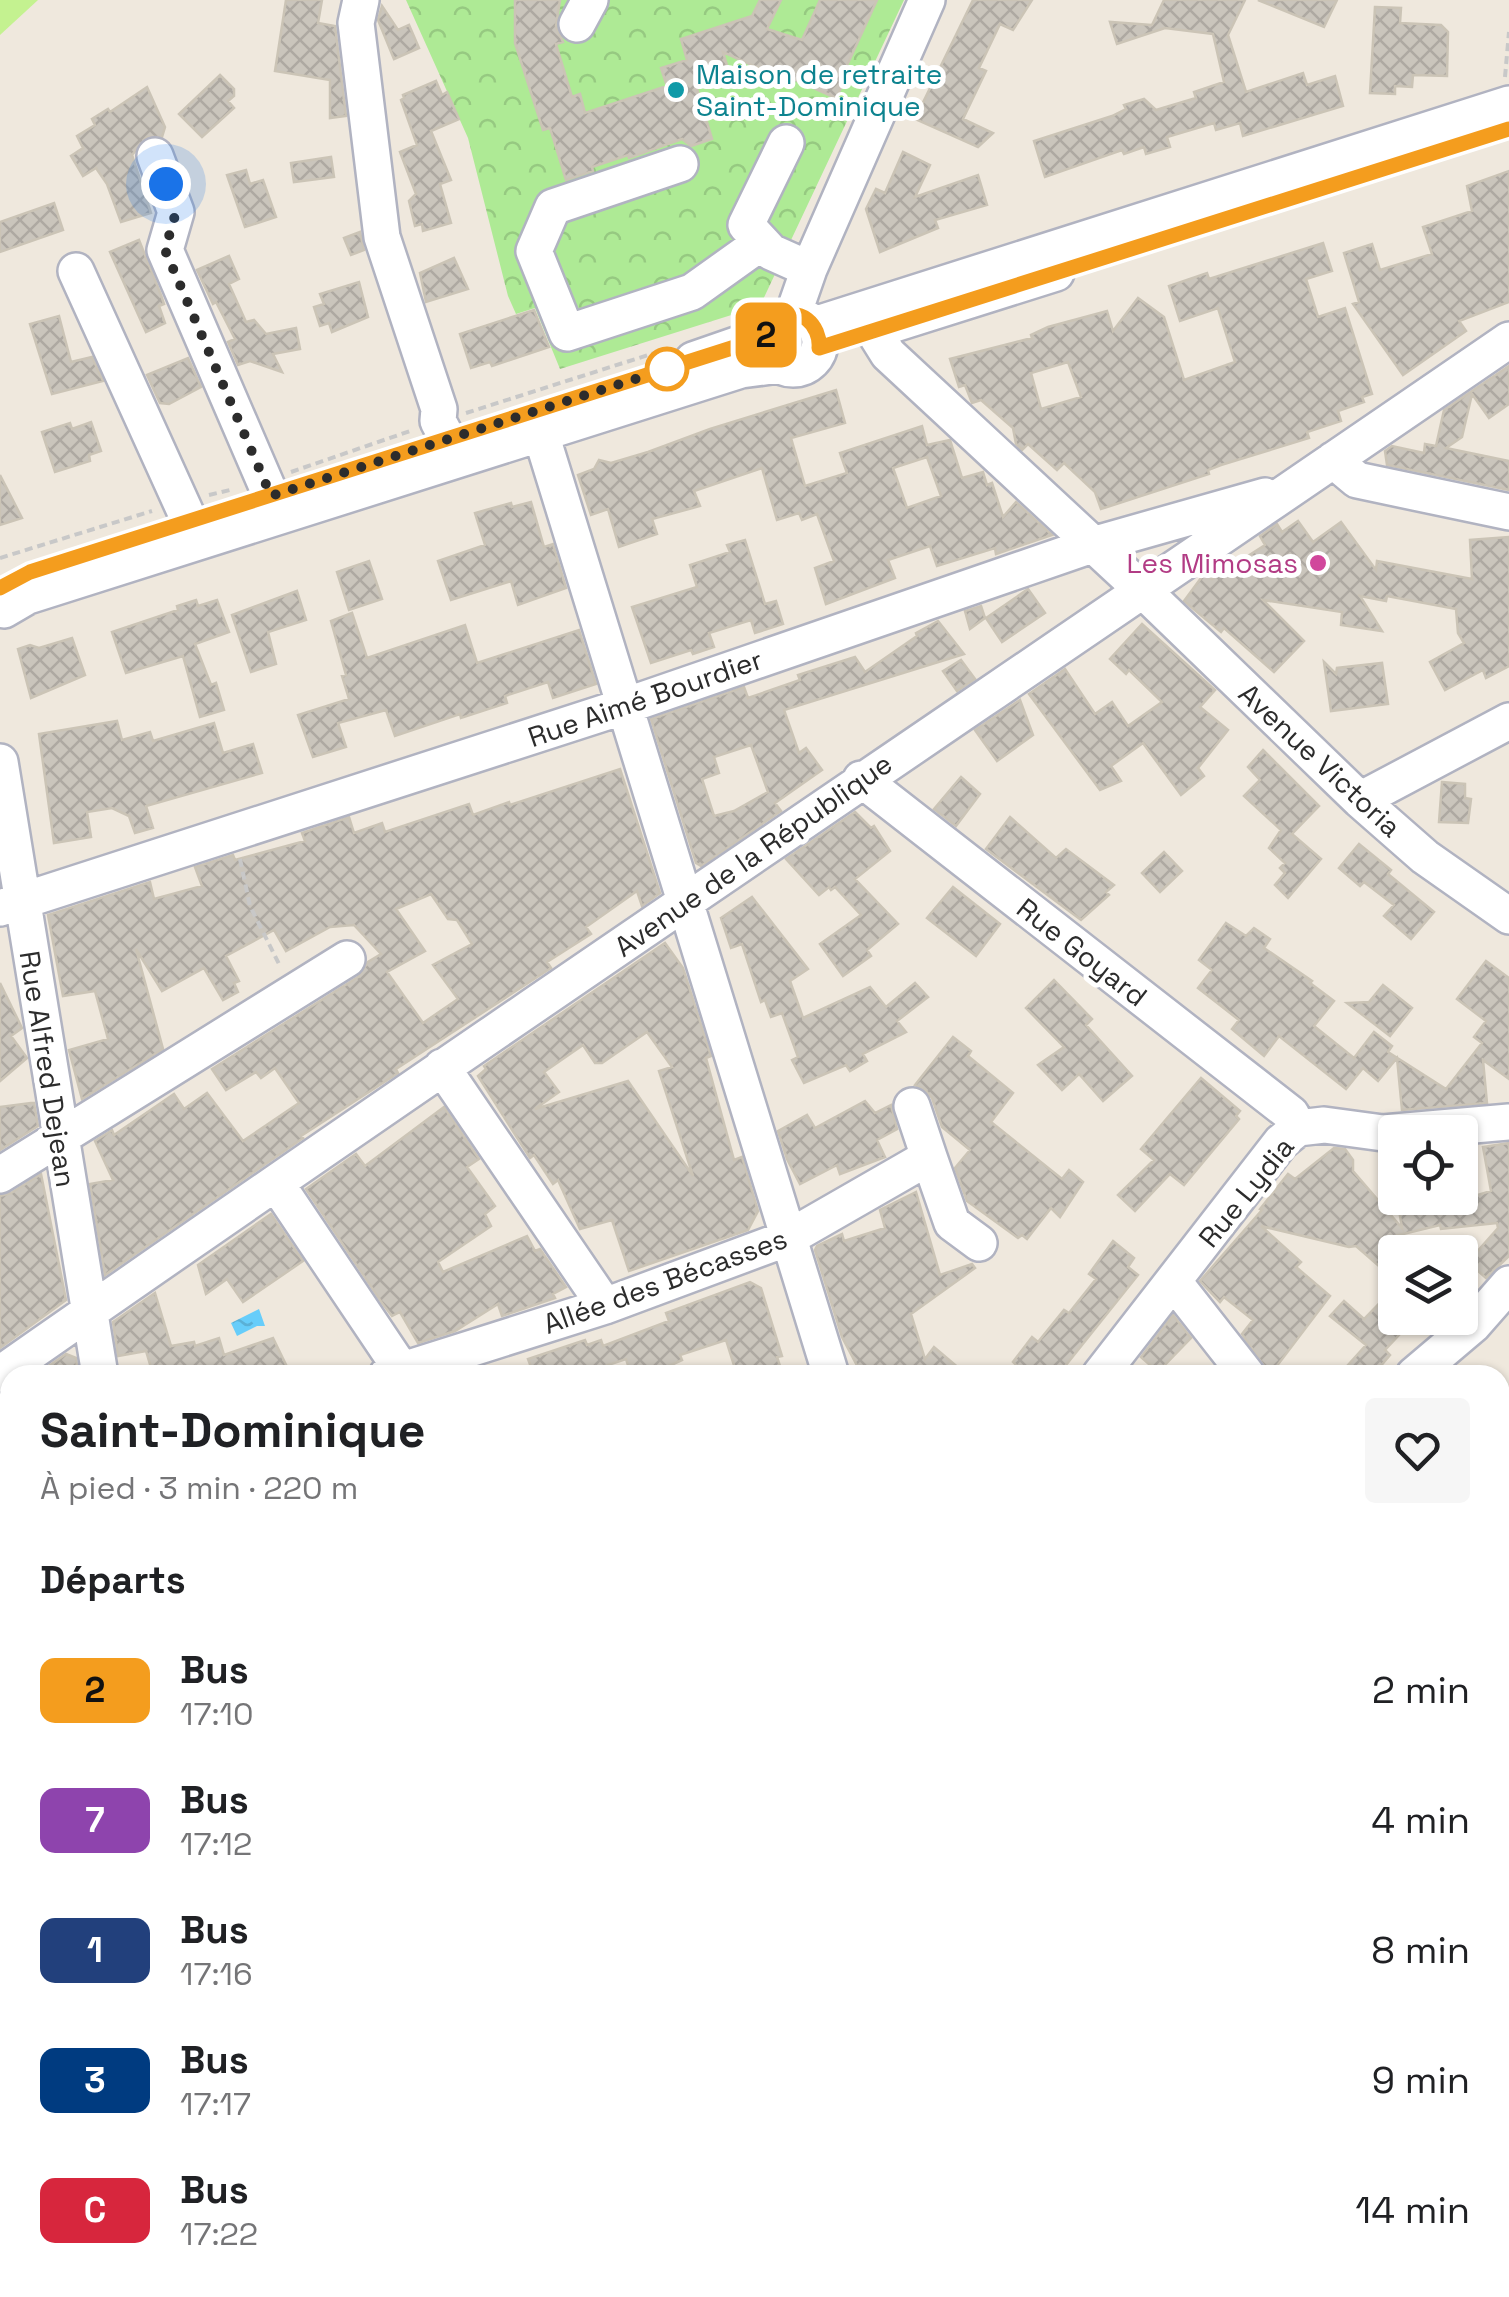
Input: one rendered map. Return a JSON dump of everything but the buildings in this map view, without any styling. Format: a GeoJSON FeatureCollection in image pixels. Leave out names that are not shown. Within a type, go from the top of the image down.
{"type":"FeatureCollection","features":[{"type":"Feature","properties":{"kind":"street"},"geometry":{"type":"LineString","coordinates":[[361,0],[356,23],[382,237],[439,409],[438,421],[447,438]]}},
{"type":"Feature","properties":{"kind":"street"},"geometry":{"type":"LineString","coordinates":[[794,337],[810,269],[927,0]]}},
{"type":"Feature","properties":{"kind":"street"},"geometry":{"type":"LineString","coordinates":[[1,602],[30,572],[447,438],[794,337],[1509,104]]}},
{"type":"Feature","properties":{"kind":"street"},"geometry":{"type":"LineString","coordinates":[[1,602],[741,370],[794,337],[874,330],[1509,130]]}},
{"type":"Feature","properties":{"kind":"street"},"geometry":{"type":"LineString","coordinates":[[786,143],[746,225],[771,252],[810,269]]}},
{"type":"Feature","properties":{"kind":"street"},"geometry":{"type":"LineString","coordinates":[[155,156],[176,212],[165,250],[271,496]]}},
{"type":"Feature","properties":{"kind":"street"},"geometry":{"type":"LineString","coordinates":[[680,164],[553,207],[534,250],[567,334],[692,292],[762,242]]}},
{"type":"Feature","properties":{"kind":"street"},"geometry":{"type":"LineString","coordinates":[[76,271],[188,520]]}},
{"type":"Feature","properties":{"kind":"street","name":"Avenue Victoria"},"geometry":{"type":"LineString","coordinates":[[874,330],[888,354],[1360,800],[1425,857],[1509,916]]}},
{"type":"Feature","properties":{"kind":"street","name":"Avenue de la République"},"geometry":{"type":"LineString","coordinates":[[13,1365],[861,779],[1509,340]]}},
{"type":"Feature","properties":{"kind":"street"},"geometry":{"type":"LineString","coordinates":[[541,434],[828,1365]]}},
{"type":"Feature","properties":{"kind":"street"},"geometry":{"type":"LineString","coordinates":[[1333,460],[1357,480],[1509,512]]}},
{"type":"Feature","properties":{"kind":"street","name":"Rue Aimé Bourdier"},"geometry":{"type":"LineString","coordinates":[[10,904],[625,706],[1092,545],[1290,490]]}},
{"type":"Feature","properties":{"kind":"street"},"geometry":{"type":"LineString","coordinates":[[1360,800],[1509,720]]}},
{"type":"Feature","properties":{"kind":"street","name":"Rue Alfred Dejean"},"geometry":{"type":"LineString","coordinates":[[0,762],[10,904],[60,1138],[98,1365]]}},
{"type":"Feature","properties":{"kind":"street","name":"Rue Goyard"},"geometry":{"type":"LineString","coordinates":[[861,779],[1276,1102],[1298,1128]]}},
{"type":"Feature","properties":{"kind":"street"},"geometry":{"type":"LineString","coordinates":[[0,1175],[347,959]]}},
{"type":"Feature","properties":{"kind":"street"},"geometry":{"type":"LineString","coordinates":[[442,1067],[605,1306]]}},
{"type":"Feature","properties":{"kind":"street"},"geometry":{"type":"LineString","coordinates":[[912,1106],[952,1223],[978,1243]]}},
{"type":"Feature","properties":{"kind":"street","name":"Rue Lydia"},"geometry":{"type":"LineString","coordinates":[[1108,1365],[1281,1142],[1298,1128],[1324,1124],[1382,1133],[1509,1122]]}},
{"type":"Feature","properties":{"kind":"street","name":"Allée des Bécasses"},"geometry":{"type":"LineString","coordinates":[[423,1365],[605,1306],[788,1238],[930,1157]]}},
{"type":"Feature","properties":{"kind":"street"},"geometry":{"type":"LineString","coordinates":[[276,1182],[393,1365]]}},
{"type":"Feature","properties":{"kind":"street"},"geometry":{"type":"LineString","coordinates":[[1174,1282],[1239,1365]]}},
{"type":"Feature","properties":{"kind":"street"},"geometry":{"type":"LineString","coordinates":[[1426,1365],[1473,1326],[1509,1284]]}},
{"type":"Feature","properties":{"kind":"path"},"geometry":{"type":"LineString","coordinates":[[1509,32],[1504,66],[1509,104]]}},
{"type":"Feature","properties":{"kind":"path"},"geometry":{"type":"LineString","coordinates":[[234,832],[250,906],[294,993]]}},
{"type":"Feature","properties":{"kind":"green space"},"geometry":{"type":"Polygon","coordinates":[[[0,0],[38,0],[0,35],[0,0]]]}},
{"type":"Feature","properties":{"kind":"green space"},"geometry":{"type":"Polygon","coordinates":[[[406,0],[904,0],[760,306],[560,369],[535,308],[516,314],[508,296],[468,138],[406,0]]]}},
{"type":"Feature","properties":{"kind":"water"},"geometry":{"type":"Polygon","coordinates":[[[259,1309],[265,1326],[237,1336],[231,1323],[259,1309]]]}},
{"type":"Feature","properties":{"kind":"bus line","name":"2"},"geometry":{"type":"LineString","coordinates":[[0,588],[30,572],[188,520],[738,346],[768,334],[771,326],[784,316],[801,316],[814,325],[819,348],[1509,129]]}},
{"type":"Feature","properties":{"kind":"place","name":"Maison de retraite Saint-Dominique"},"geometry":{"type":"Point","coordinates":[676,90]}},
{"type":"Feature","properties":{"kind":"place","name":"Les Mimosas"},"geometry":{"type":"Point","coordinates":[1318,563]}},
{"type":"Feature","properties":{"kind":"route"},"geometry":{"type":"LineString","coordinates":[[166,184],[176,212],[165,250],[271,496],[679,365],[667,369]]}}]}
